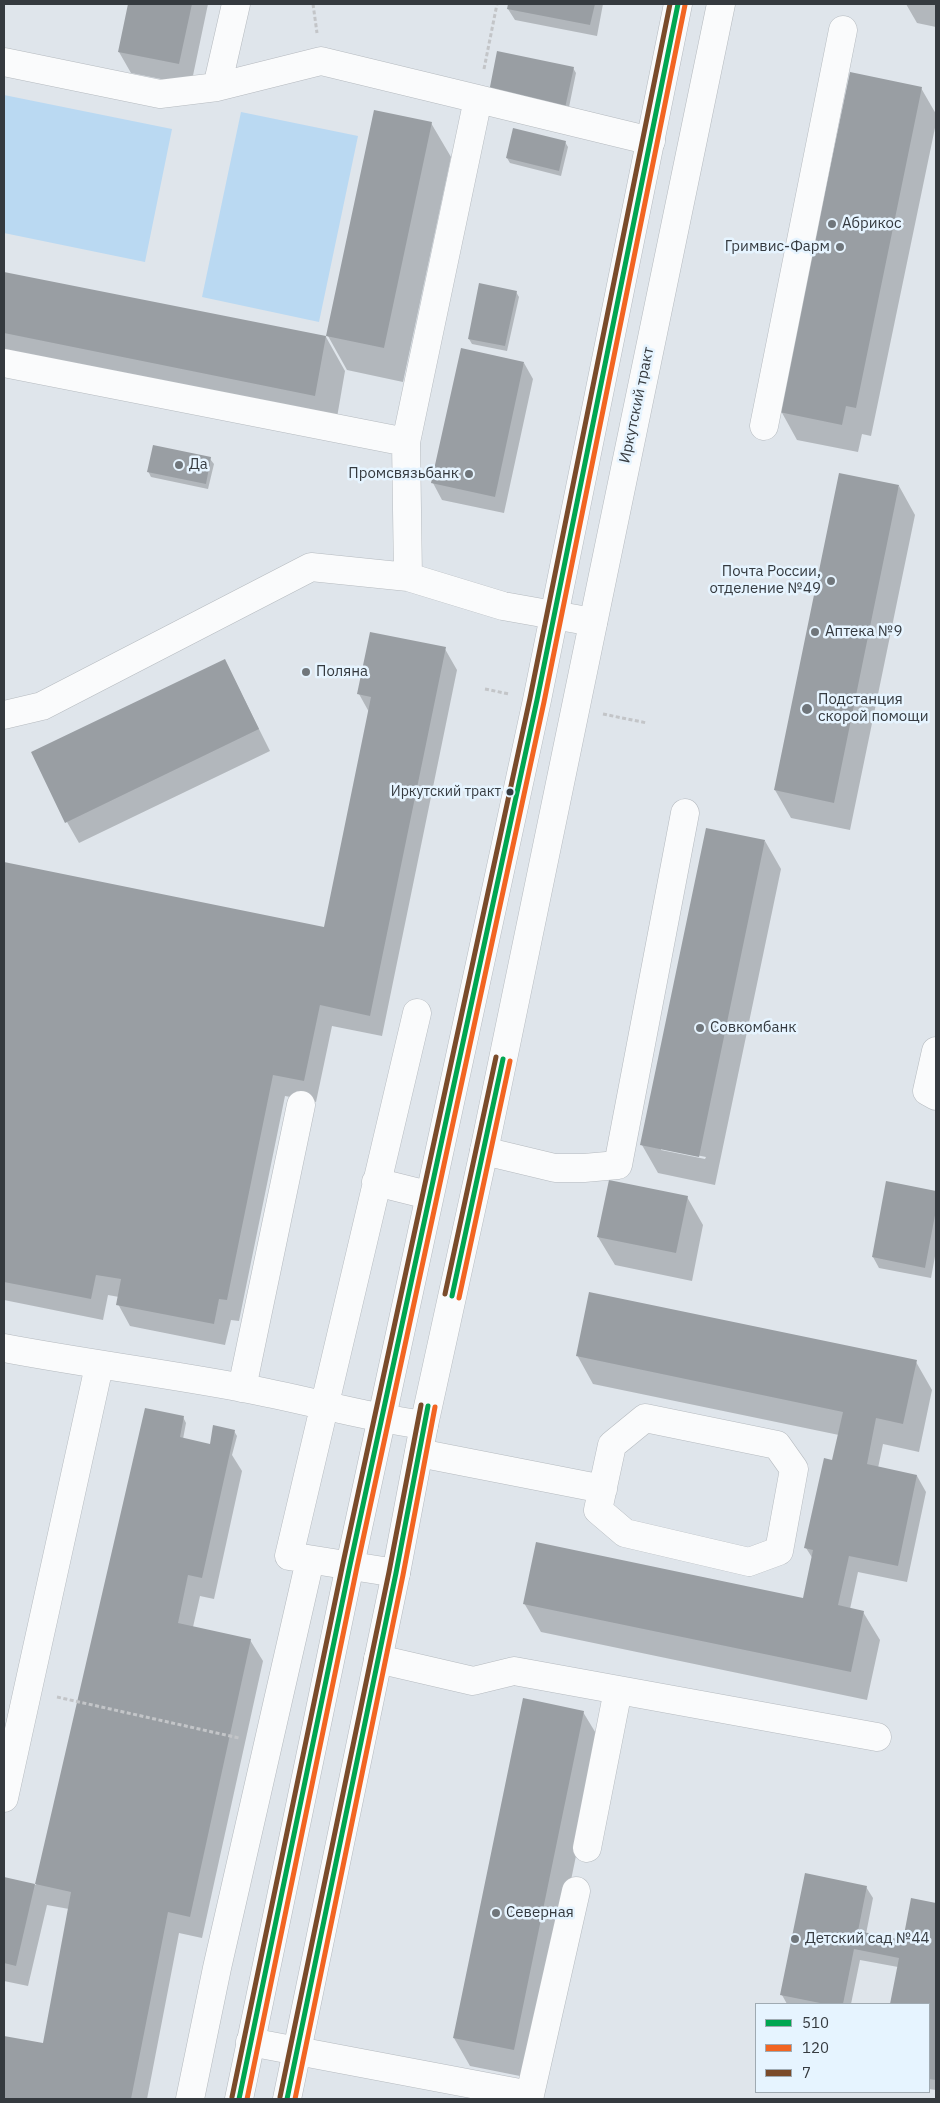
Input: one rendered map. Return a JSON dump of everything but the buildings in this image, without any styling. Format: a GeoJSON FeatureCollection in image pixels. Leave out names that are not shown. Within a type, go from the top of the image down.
{"type":"FeatureCollection","features":[{"type":"Feature","properties":{"kind":"main road"},"geometry":{"type":"LineString","coordinates":[[217,87],[236,4]]}},
{"type":"Feature","properties":{"kind":"main road"},"geometry":{"type":"LineString","coordinates":[[239,2099],[428,1196],[554,616],[678,4]]}},
{"type":"Feature","properties":{"kind":"main road","name":"Иркутский тракт"},"geometry":{"type":"LineString","coordinates":[[287,2099],[396,1574],[424,1425],[484,1150],[721,4]]}},
{"type":"Feature","properties":{"kind":"main road"},"geometry":{"type":"LineString","coordinates":[[764,426],[843,30]]}},
{"type":"Feature","properties":{"kind":"main road"},"geometry":{"type":"LineString","coordinates":[[4,62],[160,94],[217,87],[321,61],[651,141]]}},
{"type":"Feature","properties":{"kind":"main road"},"geometry":{"type":"LineString","coordinates":[[408,577],[406,442],[478,99]]}},
{"type":"Feature","properties":{"kind":"main road"},"geometry":{"type":"LineString","coordinates":[[4,363],[406,442]]}},
{"type":"Feature","properties":{"kind":"main road"},"geometry":{"type":"LineString","coordinates":[[4,714],[42,706],[311,568],[408,577],[503,606],[593,622]]}},
{"type":"Feature","properties":{"kind":"main road"},"geometry":{"type":"LineString","coordinates":[[484,1150],[555,1168],[618,1165],[685,813]]}},
{"type":"Feature","properties":{"kind":"main road"},"geometry":{"type":"LineString","coordinates":[[396,1574],[289,1556],[417,1013]]}},
{"type":"Feature","properties":{"kind":"main road"},"geometry":{"type":"LineString","coordinates":[[936,1051],[928,1091],[936,1096]]}},
{"type":"Feature","properties":{"kind":"main road"},"geometry":{"type":"LineString","coordinates":[[242,1388],[301,1105]]}},
{"type":"Feature","properties":{"kind":"main road"},"geometry":{"type":"LineString","coordinates":[[376,1182],[428,1196]]}},
{"type":"Feature","properties":{"kind":"main road"},"geometry":{"type":"LineString","coordinates":[[4,1348],[99,1366],[242,1388],[381,1419],[424,1425]]}},
{"type":"Feature","properties":{"kind":"main road"},"geometry":{"type":"LineString","coordinates":[[4,1798],[26,1690],[99,1366]]}},
{"type":"Feature","properties":{"kind":"main road"},"geometry":{"type":"LineString","coordinates":[[645,1418],[777,1445],[794,1469],[779,1551],[750,1562],[625,1533],[598,1510],[603,1489],[612,1445],[645,1418]]}},
{"type":"Feature","properties":{"kind":"main road"},"geometry":{"type":"LineString","coordinates":[[419,1452],[603,1489]]}},
{"type":"Feature","properties":{"kind":"main road"},"geometry":{"type":"LineString","coordinates":[[190,2099],[217,1968],[310,1560]]}},
{"type":"Feature","properties":{"kind":"main road"},"geometry":{"type":"LineString","coordinates":[[378,1659],[473,1681],[514,1671],[876,1737]]}},
{"type":"Feature","properties":{"kind":"main road"},"geometry":{"type":"LineString","coordinates":[[587,1848],[618,1690]]}},
{"type":"Feature","properties":{"kind":"main road"},"geometry":{"type":"LineString","coordinates":[[250,2042],[529,2097],[576,1891]]}},
{"type":"Feature","properties":{"kind":"path"},"geometry":{"type":"LineString","coordinates":[[478,99],[497,4]]}},
{"type":"Feature","properties":{"kind":"path"},"geometry":{"type":"LineString","coordinates":[[598,712],[647,723]]}},
{"type":"Feature","properties":{"kind":"path"},"geometry":{"type":"LineString","coordinates":[[26,1690],[267,1744]]}},
{"type":"Feature","properties":{"kind":"shaded area"},"geometry":{"type":"Polygon","coordinates":[[[4,95],[172,129],[145,262],[4,233],[4,95]]]}},
{"type":"Feature","properties":{"kind":"shaded area"},"geometry":{"type":"Polygon","coordinates":[[[241,112],[358,136],[319,322],[202,297],[241,112]]]}},
{"type":"Feature","properties":{"kind":"transit line","name":"7"},"geometry":{"type":"LineString","coordinates":[[232,2097],[343,1563],[530,698],[670,4]]}},
{"type":"Feature","properties":{"kind":"transit line","name":"510"},"geometry":{"type":"LineString","coordinates":[[239,2099],[350,1565],[537,700],[678,4]]}},
{"type":"Feature","properties":{"kind":"transit line","name":"120"},"geometry":{"type":"LineString","coordinates":[[247,2099],[357,1567],[544,702],[685,5]]}},
{"type":"Feature","properties":{"kind":"transit line","name":"7"},"geometry":{"type":"LineString","coordinates":[[445,1294],[496,1057]]}},
{"type":"Feature","properties":{"kind":"transit line","name":"510"},"geometry":{"type":"LineString","coordinates":[[452,1296],[503,1059]]}},
{"type":"Feature","properties":{"kind":"transit line","name":"120"},"geometry":{"type":"LineString","coordinates":[[459,1298],[510,1061]]}},
{"type":"Feature","properties":{"kind":"transit line","name":"7"},"geometry":{"type":"LineString","coordinates":[[280,2097],[389,1572],[421,1405]]}},
{"type":"Feature","properties":{"kind":"transit line","name":"510"},"geometry":{"type":"LineString","coordinates":[[287,2099],[396,1573],[428,1406]]}},
{"type":"Feature","properties":{"kind":"transit line","name":"120"},"geometry":{"type":"LineString","coordinates":[[295,2099],[403,1575],[435,1407]]}},
{"type":"Feature","properties":{"kind":"place","name":"Абрикос"},"geometry":{"type":"Point","coordinates":[832,224]}},
{"type":"Feature","properties":{"kind":"place","name":"Гримвис-Фарм"},"geometry":{"type":"Point","coordinates":[840,247]}},
{"type":"Feature","properties":{"kind":"place","name":"Да"},"geometry":{"type":"Point","coordinates":[179,465]}},
{"type":"Feature","properties":{"kind":"place","name":"Промсвязьбанк"},"geometry":{"type":"Point","coordinates":[469,474]}},
{"type":"Feature","properties":{"kind":"place","name":"Почта России, отделение №49"},"geometry":{"type":"Point","coordinates":[831,581]}},
{"type":"Feature","properties":{"kind":"place","name":"Аптека №9"},"geometry":{"type":"Point","coordinates":[815,632]}},
{"type":"Feature","properties":{"kind":"place","name":"Поляна"},"geometry":{"type":"Point","coordinates":[306,672]}},
{"type":"Feature","properties":{"kind":"place","name":"Подстанция скорой помощи"},"geometry":{"type":"Point","coordinates":[807,709]}},
{"type":"Feature","properties":{"kind":"place","name":"Иркутский тракт"},"geometry":{"type":"Point","coordinates":[510,792]}},
{"type":"Feature","properties":{"kind":"place","name":"Совкомбанк"},"geometry":{"type":"Point","coordinates":[700,1028]}},
{"type":"Feature","properties":{"kind":"place","name":"Северная"},"geometry":{"type":"Point","coordinates":[496,1913]}},
{"type":"Feature","properties":{"kind":"place","name":"Детский сад №44"},"geometry":{"type":"Point","coordinates":[795,1939]}}]}
